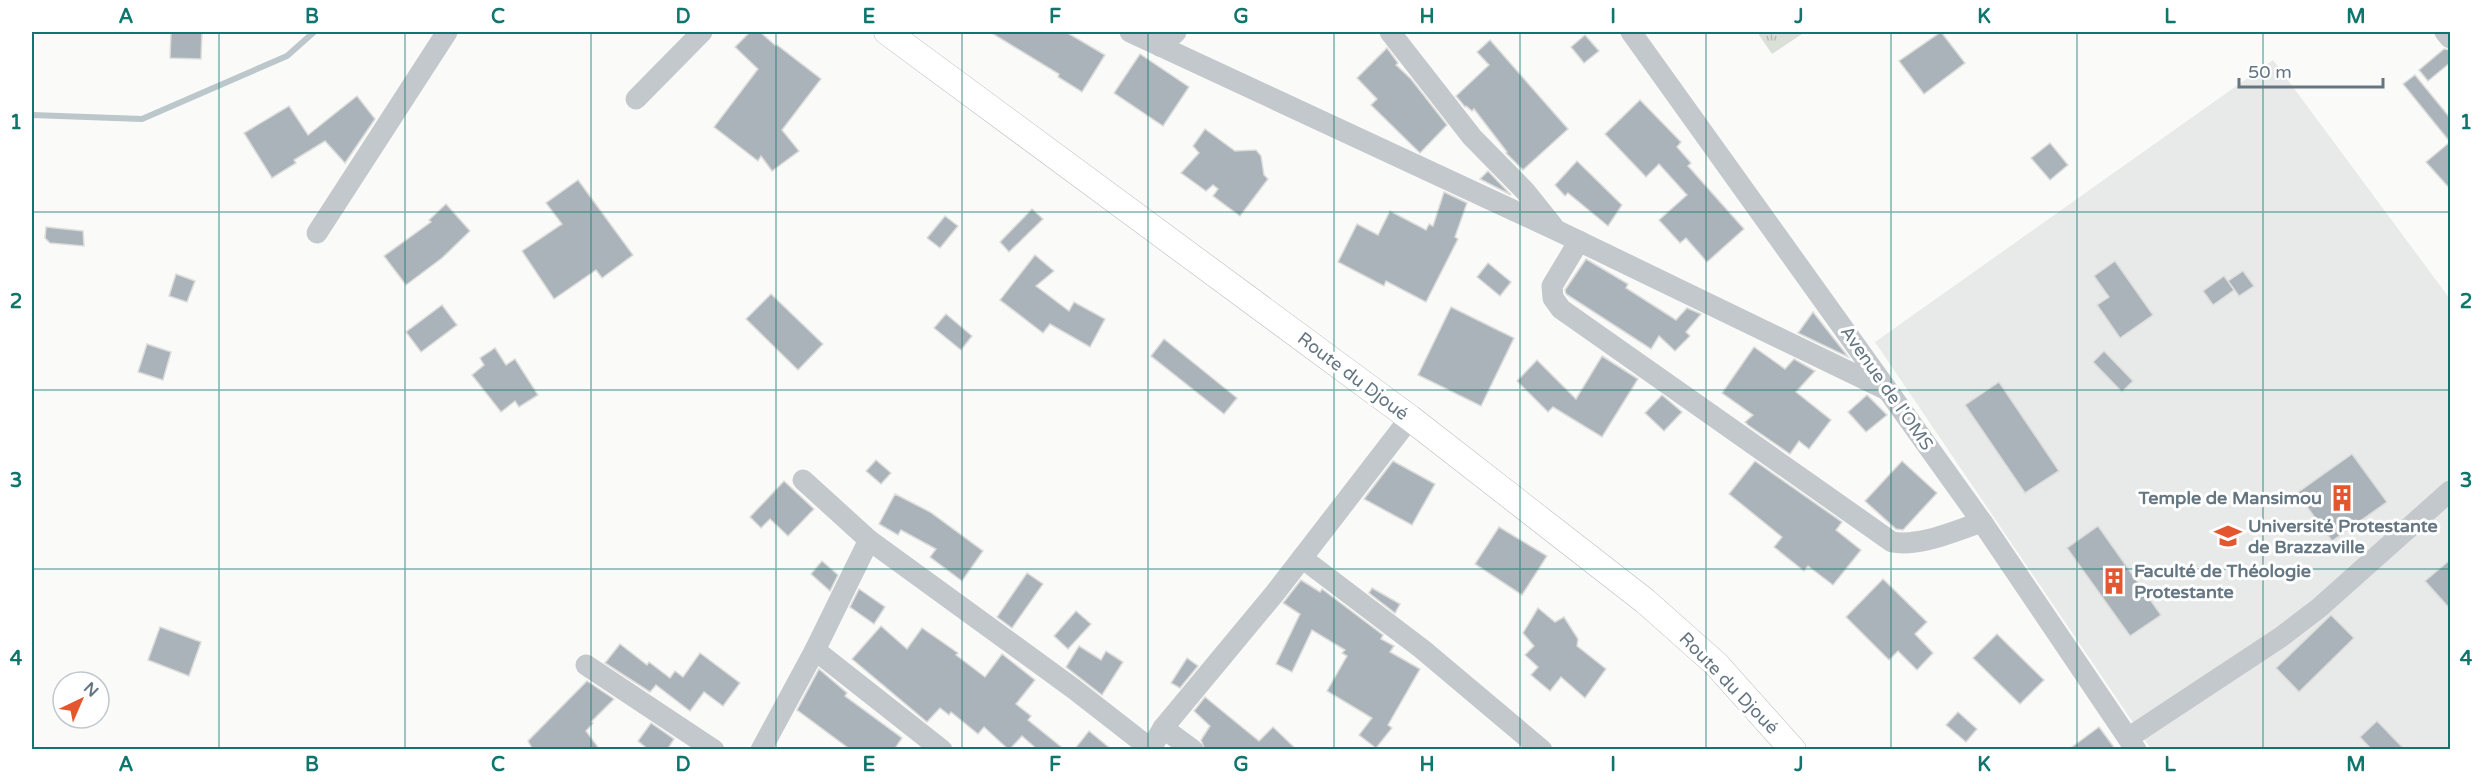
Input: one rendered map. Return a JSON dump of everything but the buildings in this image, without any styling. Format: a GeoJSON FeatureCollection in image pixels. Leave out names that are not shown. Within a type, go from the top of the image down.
{"type":"FeatureCollection","features":[{"type":"Feature","properties":{"kind":"main road","name":"Route du Djoué"},"geometry":{"type":"LineString","coordinates":[[887,32],[1410,418],[1646,602],[1716,664],[1793,750]]}},
{"type":"Feature","properties":{"kind":"street"},"geometry":{"type":"LineString","coordinates":[[316,232],[447,32]]}},
{"type":"Feature","properties":{"kind":"street"},"geometry":{"type":"LineString","coordinates":[[636,99],[702,32]]}},
{"type":"Feature","properties":{"kind":"street"},"geometry":{"type":"LineString","coordinates":[[1130,32],[1558,231],[1890,391]]}},
{"type":"Feature","properties":{"kind":"street"},"geometry":{"type":"LineString","coordinates":[[1160,46],[1176,32]]}},
{"type":"Feature","properties":{"kind":"street"},"geometry":{"type":"LineString","coordinates":[[1389,32],[1472,136],[1525,191],[1558,231]]}},
{"type":"Feature","properties":{"kind":"street","name":"Avenue de l'OMS"},"geometry":{"type":"LineString","coordinates":[[1631,32],[1890,391],[1982,522],[2132,744]]}},
{"type":"Feature","properties":{"kind":"street"},"geometry":{"type":"LineString","coordinates":[[2445,32],[2451,38]]}},
{"type":"Feature","properties":{"kind":"street"},"geometry":{"type":"LineString","coordinates":[[1579,241],[1552,285],[1553,298],[1561,309],[1799,478],[1892,542],[1904,544],[1922,541],[1982,522]]}},
{"type":"Feature","properties":{"kind":"street"},"geometry":{"type":"LineString","coordinates":[[803,480],[869,540],[1074,689],[1150,749],[1163,728],[1302,558],[1410,418]]}},
{"type":"Feature","properties":{"kind":"street"},"geometry":{"type":"LineString","coordinates":[[2132,744],[2319,608],[2451,491]]}},
{"type":"Feature","properties":{"kind":"street"},"geometry":{"type":"LineString","coordinates":[[761,750],[815,650],[869,540]]}},
{"type":"Feature","properties":{"kind":"street"},"geometry":{"type":"LineString","coordinates":[[1302,558],[1422,649],[1542,750]]}},
{"type":"Feature","properties":{"kind":"street"},"geometry":{"type":"LineString","coordinates":[[815,650],[942,750]]}},
{"type":"Feature","properties":{"kind":"street"},"geometry":{"type":"LineString","coordinates":[[586,665],[714,750]]}},
{"type":"Feature","properties":{"kind":"street"},"geometry":{"type":"LineString","coordinates":[[1163,728],[1193,750]]}},
{"type":"Feature","properties":{"kind":"shaded area","name":"Université Protestante de Brazzaville"},"geometry":{"type":"Polygon","coordinates":[[[2273,60],[2450,299],[2450,749],[2151,749],[1875,342],[2273,60]]]}},
{"type":"Feature","properties":{"kind":"green space"},"geometry":{"type":"Polygon","coordinates":[[[1757,32],[1805,32],[1772,54],[1757,32]]]}},
{"type":"Feature","properties":{"kind":"waterway"},"geometry":{"type":"LineString","coordinates":[[32,115],[142,119],[287,56],[314,32]]}},
{"type":"Feature","properties":{"kind":"place","name":"Temple de Mansimou"},"geometry":{"type":"Point","coordinates":[2342,498]}},
{"type":"Feature","properties":{"kind":"place","name":"Université Protestante de Brazzaville"},"geometry":{"type":"Point","coordinates":[2228,536]}},
{"type":"Feature","properties":{"kind":"place","name":"Faculté de Théologie Protestante"},"geometry":{"type":"Point","coordinates":[2114,581]}}]}
